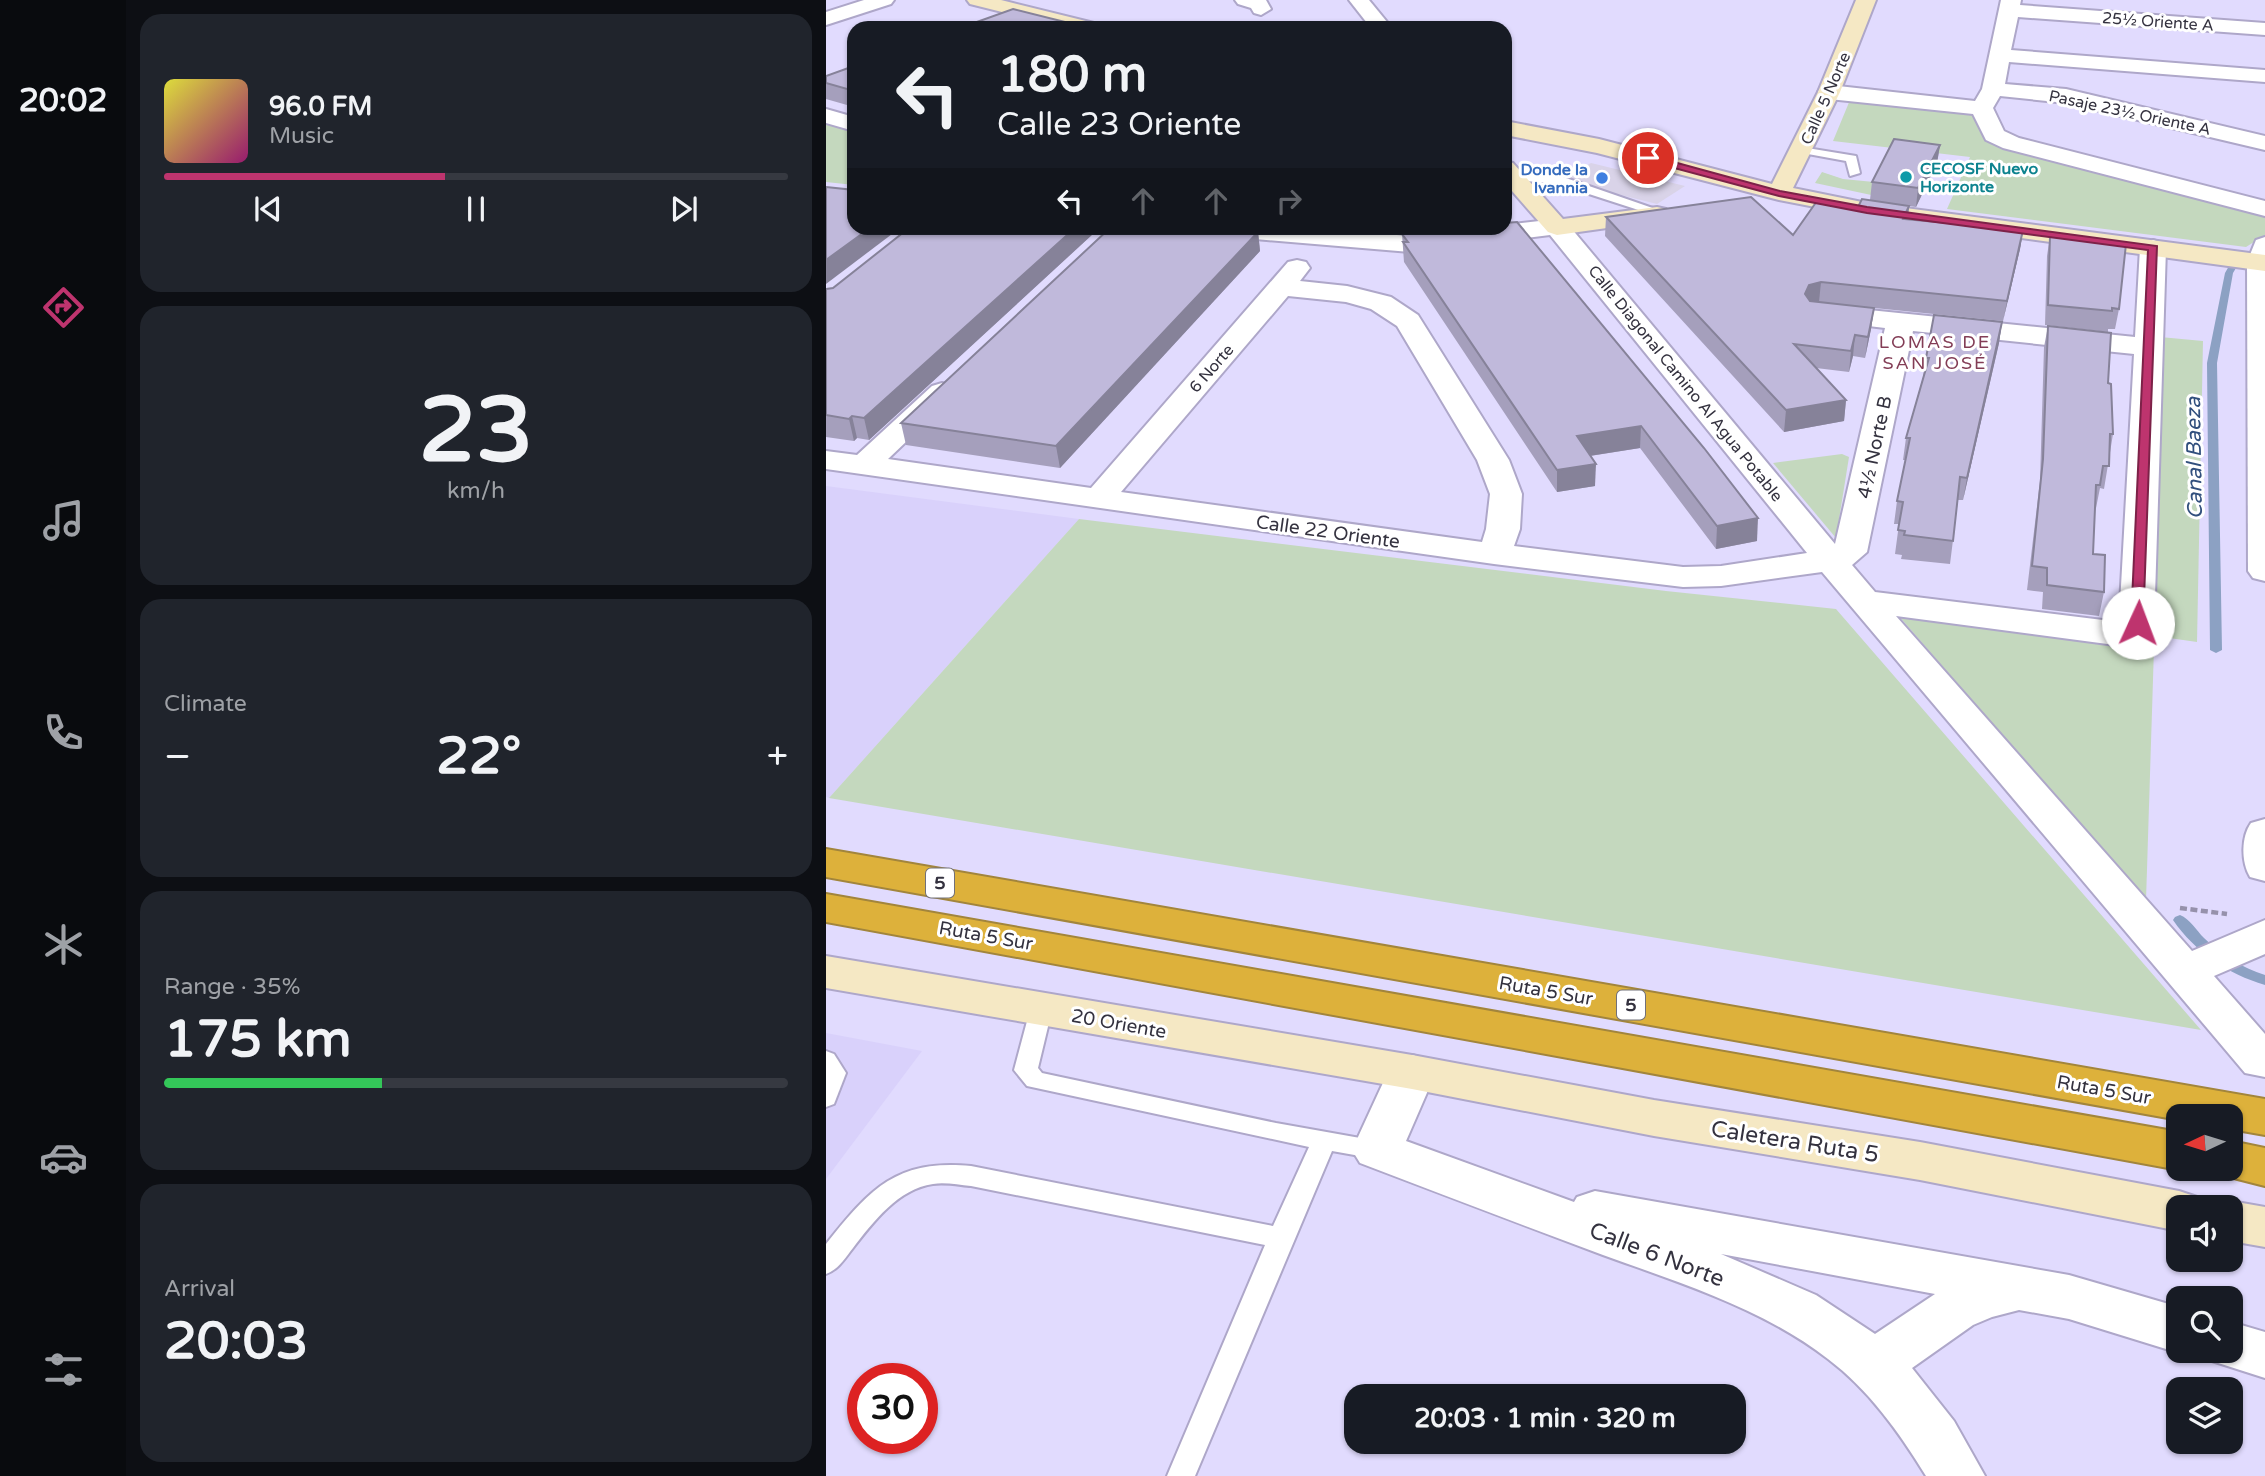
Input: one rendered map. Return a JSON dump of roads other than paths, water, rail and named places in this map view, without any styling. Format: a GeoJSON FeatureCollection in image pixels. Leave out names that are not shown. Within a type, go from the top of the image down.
{"type":"FeatureCollection","features":[{"type":"Feature","properties":{"kind":"highway","name":"Ruta 5 Sur"},"geometry":{"type":"LineString","coordinates":[[826,863],[2265,1115]]}},
{"type":"Feature","properties":{"kind":"highway","name":"Ruta 5 Sur"},"geometry":{"type":"LineString","coordinates":[[826,908],[2166,1149]]}},
{"type":"Feature","properties":{"kind":"highway"},"geometry":{"type":"LineString","coordinates":[[2244,1163],[2265,1167]]}},
{"type":"Feature","properties":{"kind":"street"},"geometry":{"type":"LineString","coordinates":[[826,19],[884,0]]}},
{"type":"Feature","properties":{"kind":"street"},"geometry":{"type":"LineString","coordinates":[[977,0],[1063,21]]}},
{"type":"Feature","properties":{"kind":"street"},"geometry":{"type":"LineString","coordinates":[[1359,0],[1376,21]]}},
{"type":"Feature","properties":{"kind":"street","name":"Calle 5 Norte"},"geometry":{"type":"LineString","coordinates":[[1779,193],[1829,92],[1866,0]]}},
{"type":"Feature","properties":{"kind":"street"},"geometry":{"type":"LineString","coordinates":[[2010,5],[2000,55],[1987,99],[1994,135],[2011,143],[2265,209]]}},
{"type":"Feature","properties":{"kind":"street","name":"25½ Oriente A"},"geometry":{"type":"LineString","coordinates":[[2010,5],[2265,29]]}},
{"type":"Feature","properties":{"kind":"street"},"geometry":{"type":"LineString","coordinates":[[1001,21],[1027,12]]}},
{"type":"Feature","properties":{"kind":"street"},"geometry":{"type":"LineString","coordinates":[[2000,55],[2265,76]]}},
{"type":"Feature","properties":{"kind":"street","name":"Pasaje 23½ Oriente A"},"geometry":{"type":"LineString","coordinates":[[1829,92],[1987,99],[2066,96],[2265,143]]}},
{"type":"Feature","properties":{"kind":"street"},"geometry":{"type":"LineString","coordinates":[[826,116],[847,122]]}},
{"type":"Feature","properties":{"kind":"street"},"geometry":{"type":"LineString","coordinates":[[1512,132],[1611,149],[1779,193],[1867,210],[2203,255],[2260,258],[2265,571]]}},
{"type":"Feature","properties":{"kind":"street","name":"Calle Diagonal Camino Al Agua Potable"},"geometry":{"type":"LineString","coordinates":[[1512,176],[1557,227],[1864,601],[2128,904],[2226,947],[2262,1060]]}},
{"type":"Feature","properties":{"kind":"street"},"geometry":{"type":"LineString","coordinates":[[1727,205],[1779,193]]}},
{"type":"Feature","properties":{"kind":"street"},"geometry":{"type":"LineString","coordinates":[[1512,233],[1687,210]]}},
{"type":"Feature","properties":{"kind":"street","name":"6 Norte"},"geometry":{"type":"LineString","coordinates":[[1098,499],[1324,235]]}},
{"type":"Feature","properties":{"kind":"street"},"geometry":{"type":"LineString","coordinates":[[1337,235],[1381,243],[1431,243],[1494,235]]}},
{"type":"Feature","properties":{"kind":"street"},"geometry":{"type":"LineString","coordinates":[[1864,601],[2115,634],[2130,632],[2138,623],[2153,248]]}},
{"type":"Feature","properties":{"kind":"street"},"geometry":{"type":"LineString","coordinates":[[1281,286],[1347,294],[1381,303],[1408,320],[1493,460],[1506,494],[1503,529],[1494,554]]}},
{"type":"Feature","properties":{"kind":"street"},"geometry":{"type":"LineString","coordinates":[[1819,313],[2149,347]]}},
{"type":"Feature","properties":{"kind":"street","name":"4½ Norte B"},"geometry":{"type":"LineString","coordinates":[[1830,560],[1844,556],[1852,548],[1901,321]]}},
{"type":"Feature","properties":{"kind":"street"},"geometry":{"type":"LineString","coordinates":[[864,465],[965,370]]}},
{"type":"Feature","properties":{"kind":"street","name":"Calle 22 Oriente"},"geometry":{"type":"LineString","coordinates":[[826,460],[1494,554],[1701,578],[1830,560]]}},
{"type":"Feature","properties":{"kind":"street"},"geometry":{"type":"LineString","coordinates":[[2265,832],[2265,867]]}},
{"type":"Feature","properties":{"kind":"street","name":"20 Oriente"},"geometry":{"type":"LineString","coordinates":[[831,979],[1041,1010],[1412,1072]]}},
{"type":"Feature","properties":{"kind":"street"},"geometry":{"type":"LineString","coordinates":[[1377,1150],[1412,1072]]}},
{"type":"Feature","properties":{"kind":"street","name":"Caletera Ruta 5"},"geometry":{"type":"LineString","coordinates":[[1412,1072],[1654,1118],[1920,1161],[2166,1208]]}},
{"type":"Feature","properties":{"kind":"street","name":"Calle 6 Norte"},"geometry":{"type":"LineString","coordinates":[[1377,1150],[1730,1281],[1793,1308],[1846,1342],[1896,1388],[1936,1440],[1956,1476]]}},
{"type":"Feature","properties":{"kind":"street"},"geometry":{"type":"LineString","coordinates":[[1490,1192],[2069,1297],[2166,1326]]}},
{"type":"Feature","properties":{"kind":"street"},"geometry":{"type":"LineString","coordinates":[[2243,1223],[2265,1227]]}},
{"type":"Feature","properties":{"kind":"street"},"geometry":{"type":"LineString","coordinates":[[1873,1366],[1962,1304],[1985,1294],[2022,1289]]}},
{"type":"Feature","properties":{"kind":"street"},"geometry":{"type":"LineString","coordinates":[[2243,1349],[2265,1355]]}},
{"type":"Feature","properties":{"kind":"lane"},"geometry":{"type":"LineString","coordinates":[[1801,150],[1853,158],[1854,173]]}},
{"type":"Feature","properties":{"kind":"lane"},"geometry":{"type":"LineString","coordinates":[[1512,173],[1559,180],[1661,214]]}},
{"type":"Feature","properties":{"kind":"lane"},"geometry":{"type":"LineString","coordinates":[[1041,1010],[1026,1069],[1035,1080],[1377,1150]]}},
{"type":"Feature","properties":{"kind":"lane"},"geometry":{"type":"LineString","coordinates":[[826,1060],[834,1073],[826,1098]]}},
{"type":"Feature","properties":{"kind":"lane"},"geometry":{"type":"LineString","coordinates":[[1181,1476],[1280,1238],[1325,1140]]}},
{"type":"Feature","properties":{"kind":"lane"},"geometry":{"type":"LineString","coordinates":[[826,1263],[871,1206],[899,1187],[933,1174],[971,1176],[1280,1238]]}},
{"type":"Feature","properties":{"kind":"waterway","name":"Canal Baeza"},"geometry":{"type":"LineString","coordinates":[[2216,650],[2212,363],[2232,268]]}},
{"type":"Feature","properties":{"kind":"waterway","name":"Canal Baeza"},"geometry":{"type":"LineString","coordinates":[[2180,920],[2198,940],[2229,965],[2265,980]]}},
{"type":"Feature","properties":{"kind":"place","name":"CECOSF Nuevo Horizonte"},"geometry":{"type":"Point","coordinates":[1906,177]}},
{"type":"Feature","properties":{"kind":"place","name":"Donde la Ivannia"},"geometry":{"type":"Point","coordinates":[1602,178]}},
{"type":"Feature","properties":{"kind":"district","name":"LOMAS DE SAN JOSÉ"},"geometry":{"type":"Point","coordinates":[1935,352]}}]}
